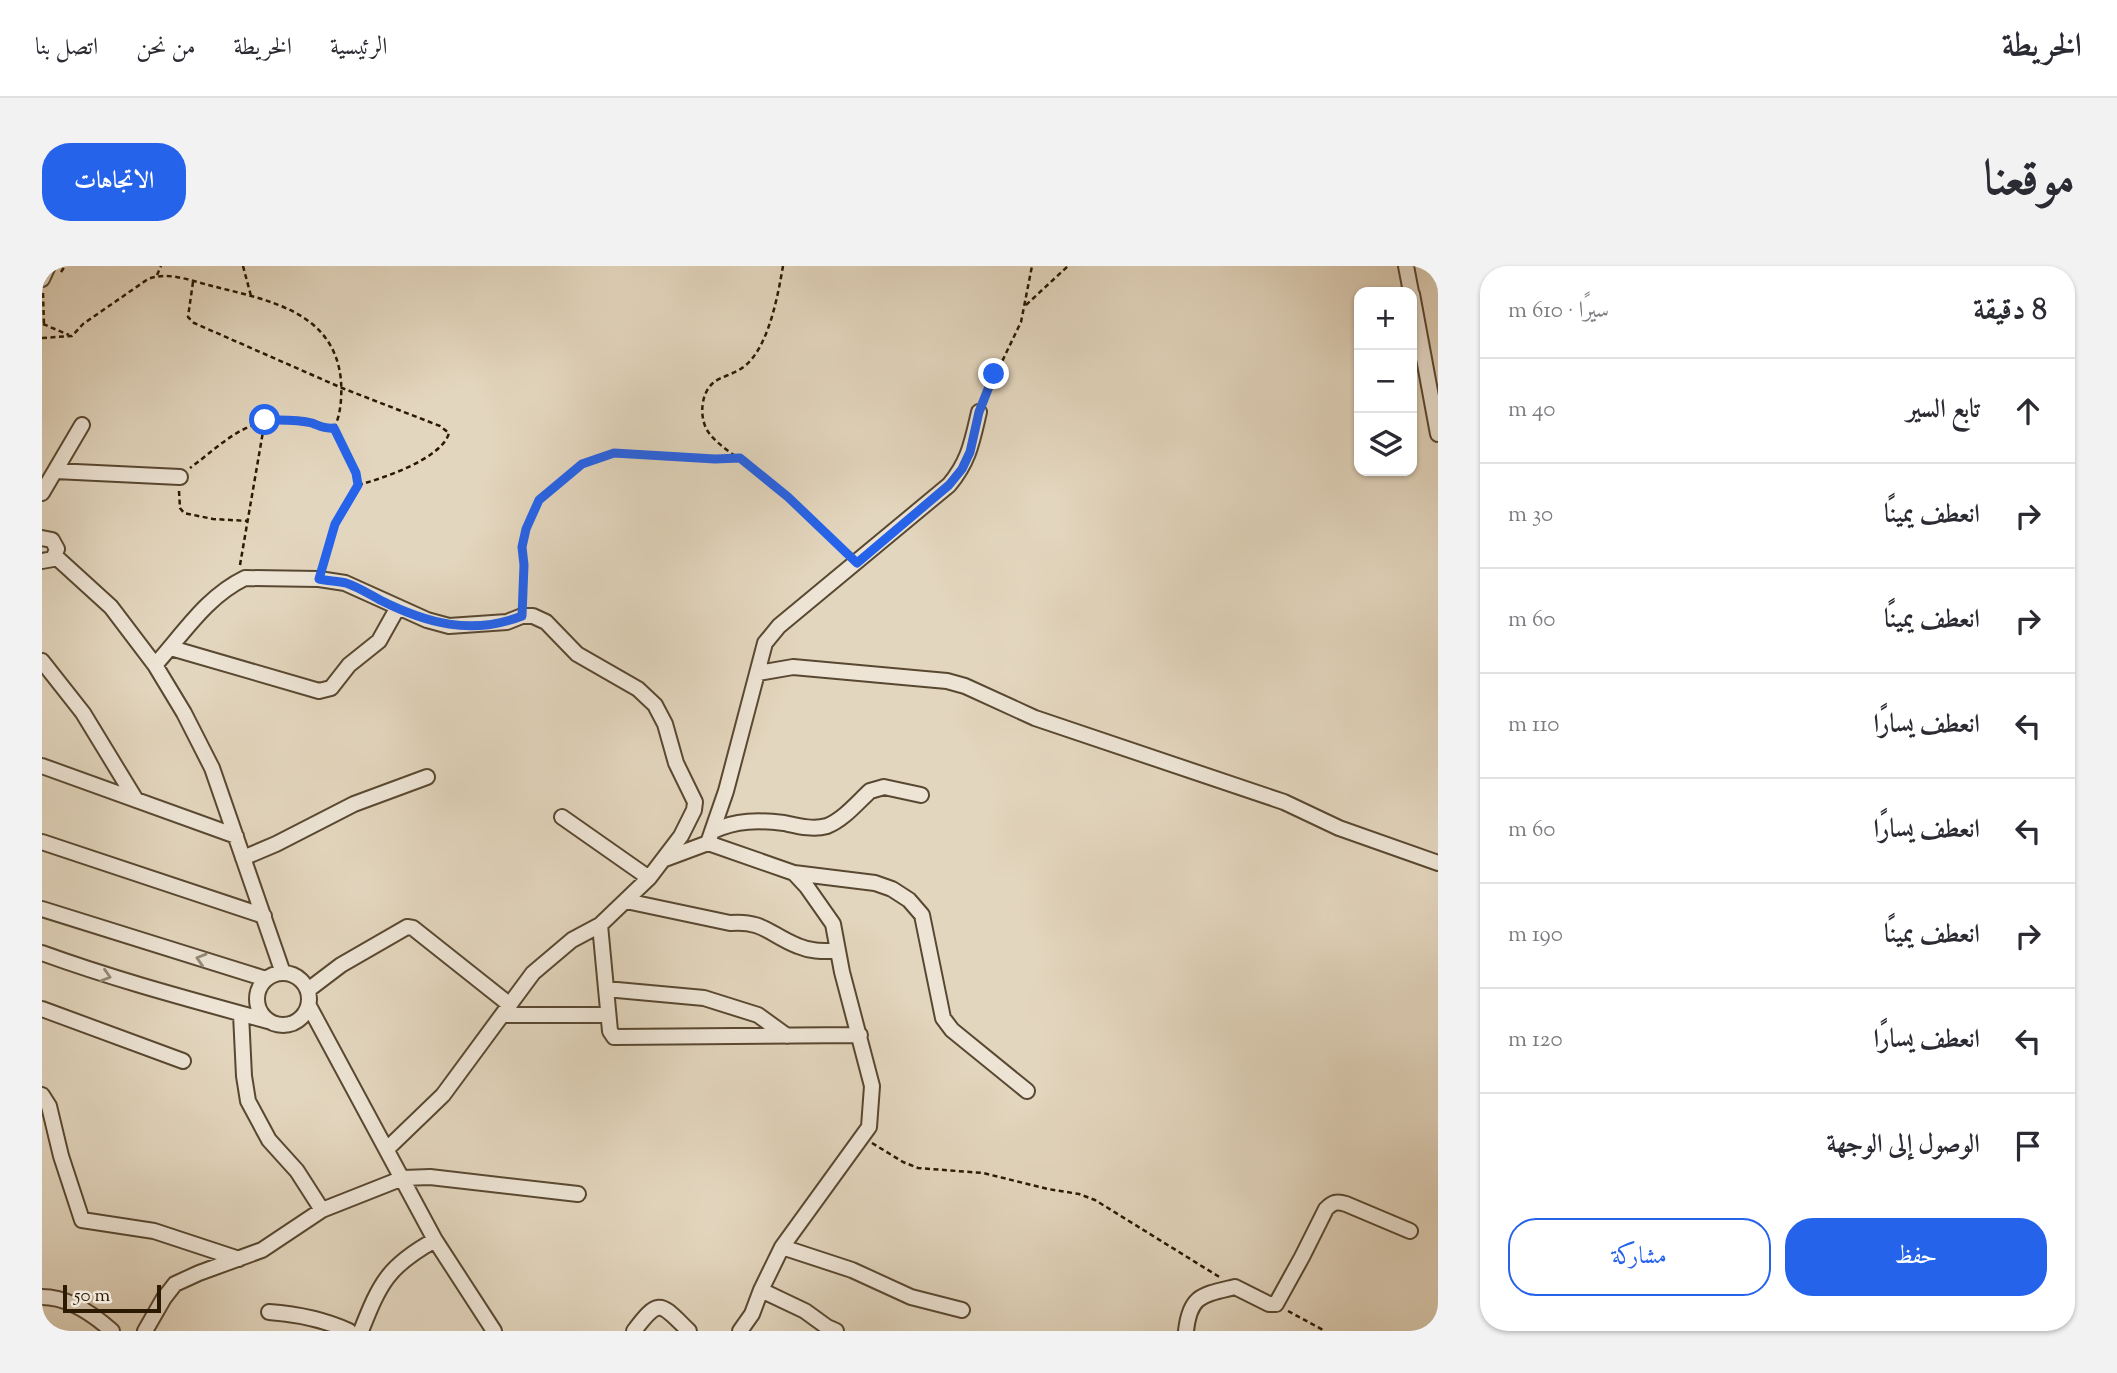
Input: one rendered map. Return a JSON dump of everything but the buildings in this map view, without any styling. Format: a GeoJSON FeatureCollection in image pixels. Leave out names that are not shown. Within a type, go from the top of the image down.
{"type":"FeatureCollection","features":[{"type":"Feature","properties":{"kind":"street"},"geometry":{"type":"LineString","coordinates":[[42,279],[48,266]]}},
{"type":"Feature","properties":{"kind":"street"},"geometry":{"type":"LineString","coordinates":[[1406,266],[1410,287]]}},
{"type":"Feature","properties":{"kind":"street"},"geometry":{"type":"LineString","coordinates":[[1417,324],[1438,434]]}},
{"type":"Feature","properties":{"kind":"street"},"geometry":{"type":"LineString","coordinates":[[711,837],[726,791],[765,643],[779,626],[949,485],[962,469],[970,452],[979,412]]}},
{"type":"Feature","properties":{"kind":"street"},"geometry":{"type":"LineString","coordinates":[[42,493],[82,425]]}},
{"type":"Feature","properties":{"kind":"street"},"geometry":{"type":"LineString","coordinates":[[55,471],[180,477]]}},
{"type":"Feature","properties":{"kind":"street"},"geometry":{"type":"LineString","coordinates":[[42,538],[55,542],[57,549],[49,559],[111,607],[155,665],[184,713],[212,768],[283,973]]}},
{"type":"Feature","properties":{"kind":"street"},"geometry":{"type":"LineString","coordinates":[[155,665],[202,609],[222,590],[237,582],[255,577],[319,579],[345,583],[427,620],[449,626],[508,622],[522,616],[533,616],[546,622],[577,654],[648,697],[660,714],[676,763],[695,802],[690,821],[665,859],[626,901],[600,925],[572,940],[533,973],[443,1095],[387,1149]]}},
{"type":"Feature","properties":{"kind":"street"},"geometry":{"type":"LineString","coordinates":[[171,648],[319,691],[331,688],[349,665],[379,641],[398,607]]}},
{"type":"Feature","properties":{"kind":"street"},"geometry":{"type":"LineString","coordinates":[[42,661],[83,713],[136,800]]}},
{"type":"Feature","properties":{"kind":"street"},"geometry":{"type":"LineString","coordinates":[[758,673],[793,667],[947,681],[965,686],[1035,718],[1284,802],[1339,828],[1438,863]]}},
{"type":"Feature","properties":{"kind":"street"},"geometry":{"type":"LineString","coordinates":[[42,766],[236,836]]}},
{"type":"Feature","properties":{"kind":"street"},"geometry":{"type":"LineString","coordinates":[[243,858],[354,804],[428,777]]}},
{"type":"Feature","properties":{"kind":"street"},"geometry":{"type":"LineString","coordinates":[[665,859],[711,837],[729,823],[743,821],[825,827],[877,788],[921,795]]}},
{"type":"Feature","properties":{"kind":"street"},"geometry":{"type":"LineString","coordinates":[[562,817],[649,878]]}},
{"type":"Feature","properties":{"kind":"street"},"geometry":{"type":"LineString","coordinates":[[711,837],[794,873],[875,883],[892,889],[909,900],[922,915],[943,1018],[952,1030],[1027,1090]]}},
{"type":"Feature","properties":{"kind":"street"},"geometry":{"type":"LineString","coordinates":[[42,842],[264,916]]}},
{"type":"Feature","properties":{"kind":"street"},"geometry":{"type":"LineString","coordinates":[[740,1331],[752,1314],[782,1247],[869,1128],[873,1097],[833,924],[794,873]]}},
{"type":"Feature","properties":{"kind":"street"},"geometry":{"type":"LineString","coordinates":[[626,901],[730,923],[746,921],[797,946],[815,951],[838,951]]}},
{"type":"Feature","properties":{"kind":"street"},"geometry":{"type":"LineString","coordinates":[[42,909],[266,979]]}},
{"type":"Feature","properties":{"kind":"street"},"geometry":{"type":"LineString","coordinates":[[600,925],[610,1031],[614,1037],[860,1035]]}},
{"type":"Feature","properties":{"kind":"street"},"geometry":{"type":"LineString","coordinates":[[308,990],[341,965],[407,927],[413,928],[507,1010],[608,1015]]}},
{"type":"Feature","properties":{"kind":"street"},"geometry":{"type":"LineString","coordinates":[[42,953],[167,995],[268,1021]]}},
{"type":"Feature","properties":{"kind":"street"},"geometry":{"type":"LineString","coordinates":[[309,1006],[297,1022],[277,1026],[260,1014],[257,995],[266,979],[283,973],[298,978],[308,990],[309,1006],[435,1240],[494,1331]]}},
{"type":"Feature","properties":{"kind":"street"},"geometry":{"type":"LineString","coordinates":[[606,989],[704,998],[758,1015],[787,1037]]}},
{"type":"Feature","properties":{"kind":"street"},"geometry":{"type":"LineString","coordinates":[[42,1010],[183,1061]]}},
{"type":"Feature","properties":{"kind":"street"},"geometry":{"type":"LineString","coordinates":[[241,1014],[248,1101],[269,1140],[297,1171],[323,1210]]}},
{"type":"Feature","properties":{"kind":"street"},"geometry":{"type":"LineString","coordinates":[[42,1095],[49,1106],[61,1156],[82,1220],[154,1231],[239,1259]]}},
{"type":"Feature","properties":{"kind":"street"},"geometry":{"type":"LineString","coordinates":[[145,1331],[175,1284],[262,1250],[323,1210],[403,1178],[430,1177],[578,1194]]}},
{"type":"Feature","properties":{"kind":"street"},"geometry":{"type":"LineString","coordinates":[[1186,1331],[1189,1310],[1194,1302],[1204,1296],[1235,1287],[1269,1304],[1276,1304],[1326,1209],[1332,1203],[1337,1201],[1410,1231]]}},
{"type":"Feature","properties":{"kind":"street"},"geometry":{"type":"LineString","coordinates":[[361,1331],[384,1278],[415,1251],[435,1240]]}},
{"type":"Feature","properties":{"kind":"street"},"geometry":{"type":"LineString","coordinates":[[782,1247],[852,1270],[911,1297],[962,1310]]}},
{"type":"Feature","properties":{"kind":"street"},"geometry":{"type":"LineString","coordinates":[[761,1290],[804,1311],[836,1331]]}},
{"type":"Feature","properties":{"kind":"street"},"geometry":{"type":"LineString","coordinates":[[42,1297],[66,1301],[98,1319],[112,1331]]}},
{"type":"Feature","properties":{"kind":"street"},"geometry":{"type":"LineString","coordinates":[[634,1331],[649,1310],[660,1307],[666,1309],[689,1331]]}},
{"type":"Feature","properties":{"kind":"street"},"geometry":{"type":"LineString","coordinates":[[269,1312],[330,1322],[349,1331]]}},
{"type":"Feature","properties":{"kind":"path"},"geometry":{"type":"LineString","coordinates":[[157,275],[160,266]]}},
{"type":"Feature","properties":{"kind":"path"},"geometry":{"type":"LineString","coordinates":[[243,266],[251,296]]}},
{"type":"Feature","properties":{"kind":"path"},"geometry":{"type":"LineString","coordinates":[[783,266],[771,320],[749,363],[733,375],[714,382],[705,393],[702,417],[708,432],[788,497],[857,563]]}},
{"type":"Feature","properties":{"kind":"path"},"geometry":{"type":"LineString","coordinates":[[979,412],[994,374],[1021,322],[1032,266]]}},
{"type":"Feature","properties":{"kind":"path"},"geometry":{"type":"LineString","coordinates":[[1026,305],[1068,266]]}},
{"type":"Feature","properties":{"kind":"path"},"geometry":{"type":"LineString","coordinates":[[42,338],[72,336],[83,324],[157,275],[251,296],[293,309],[312,323],[329,342],[336,356],[342,388],[338,421],[334,428]]}},
{"type":"Feature","properties":{"kind":"path"},"geometry":{"type":"LineString","coordinates":[[193,282],[188,317],[194,323],[342,388],[440,426],[449,433],[446,441],[437,449],[412,465],[386,478],[358,485]]}},
{"type":"Feature","properties":{"kind":"path"},"geometry":{"type":"LineString","coordinates":[[42,286],[43,324],[72,336]]}},
{"type":"Feature","properties":{"kind":"path"},"geometry":{"type":"LineString","coordinates":[[247,521],[213,519],[184,513],[180,508],[180,477],[251,424],[265,420],[292,420],[325,429],[334,428]]}},
{"type":"Feature","properties":{"kind":"path"},"geometry":{"type":"LineString","coordinates":[[237,582],[265,420]]}},
{"type":"Feature","properties":{"kind":"path"},"geometry":{"type":"LineString","coordinates":[[319,579],[335,524],[358,485],[356,473],[334,428]]}},
{"type":"Feature","properties":{"kind":"path"},"geometry":{"type":"LineString","coordinates":[[522,616],[522,547],[526,529],[539,500],[582,464],[614,453],[740,458]]}},
{"type":"Feature","properties":{"kind":"path"},"geometry":{"type":"LineString","coordinates":[[863,1137],[903,1162],[918,1168],[982,1173],[1096,1200],[1235,1287]]}},
{"type":"Feature","properties":{"kind":"path"},"geometry":{"type":"LineString","coordinates":[[1276,1304],[1325,1331]]}},
{"type":"Feature","properties":{"kind":"route"},"geometry":{"type":"LineString","coordinates":[[265,420],[292,420],[325,429],[334,428],[356,473],[358,485],[335,524],[319,579],[345,583],[427,620],[449,626],[466,626],[508,622],[522,616],[522,547],[526,529],[539,500],[582,464],[614,453],[740,458],[788,497],[857,563],[949,485],[962,469],[970,452],[979,412],[994,374]]}}]}
